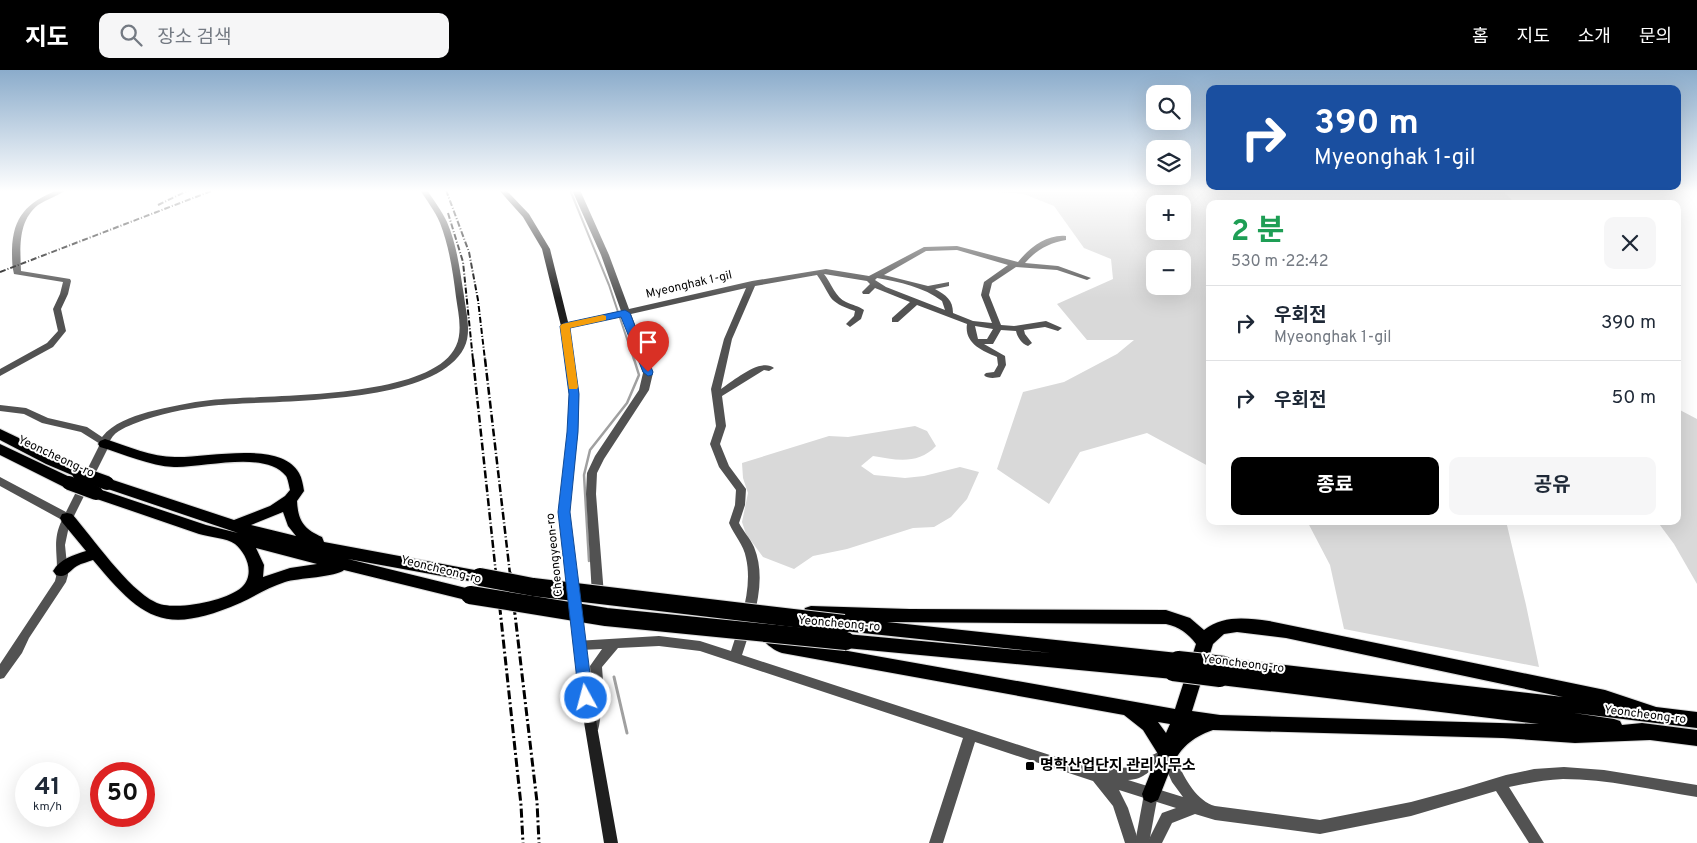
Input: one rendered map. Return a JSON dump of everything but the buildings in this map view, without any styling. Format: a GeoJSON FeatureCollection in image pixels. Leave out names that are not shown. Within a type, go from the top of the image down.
{"type":"FeatureCollection","features":[{"type":"Feature","properties":{"kind":"highway","name":"Yeoncheong-ro"},"geometry":{"type":"LineString","coordinates":[[0,434],[51,461],[74,478]]}},
{"type":"Feature","properties":{"kind":"highway"},"geometry":{"type":"LineString","coordinates":[[105,444],[152,458],[174,462],[258,457],[276,462],[293,474],[297,491],[290,500],[236,533],[252,553],[258,568],[256,578],[247,592]]}},
{"type":"Feature","properties":{"kind":"highway","name":"Yeoncheong-ro"},"geometry":{"type":"LineString","coordinates":[[0,449],[102,488],[145,512],[236,533],[357,567],[470,595],[606,617],[766,634],[782,646],[844,634],[1650,713],[1697,720]]}},
{"type":"Feature","properties":{"kind":"highway"},"geometry":{"type":"LineString","coordinates":[[290,500],[290,514],[295,527],[304,536],[348,553]]}},
{"type":"Feature","properties":{"kind":"highway"},"geometry":{"type":"LineString","coordinates":[[67,518],[133,593],[150,608],[177,613],[201,610],[225,603],[259,585],[303,570],[357,567]]}},
{"type":"Feature","properties":{"kind":"highway","name":"Yeoncheong-ro"},"geometry":{"type":"LineString","coordinates":[[236,533],[267,535],[348,553],[533,587],[788,618],[801,612],[844,634]]}},
{"type":"Feature","properties":{"kind":"highway"},"geometry":{"type":"LineString","coordinates":[[61,571],[73,561],[97,553]]}},
{"type":"Feature","properties":{"kind":"highway"},"geometry":{"type":"LineString","coordinates":[[844,634],[1166,617],[1181,620],[1190,625],[1205,643]]}},
{"type":"Feature","properties":{"kind":"highway"},"geometry":{"type":"LineString","coordinates":[[1151,794],[1181,718],[1205,643],[1212,633],[1225,627],[1247,625],[1257,627],[1586,694],[1650,713]]}},
{"type":"Feature","properties":{"kind":"highway"},"geometry":{"type":"LineString","coordinates":[[844,634],[1124,707],[1181,718],[1215,722],[1503,730],[1574,735],[1650,732]]}},
{"type":"Feature","properties":{"kind":"highway","name":"Yeoncheong-ro"},"geometry":{"type":"LineString","coordinates":[[1222,671],[1697,738]]}},
{"type":"Feature","properties":{"kind":"highway"},"geometry":{"type":"LineString","coordinates":[[1124,707],[1143,717],[1156,730],[1167,754]]}},
{"type":"Feature","properties":{"kind":"highway"},"geometry":{"type":"LineString","coordinates":[[1167,754],[1183,734],[1197,727],[1215,722]]}},
{"type":"Feature","properties":{"kind":"main road","name":"Cheongyeon-ro"},"geometry":{"type":"LineString","coordinates":[[532,226],[546,249],[565,326],[574,394],[573,432],[564,512],[592,734],[611,843]]}},
{"type":"Feature","properties":{"kind":"street"},"geometry":{"type":"LineString","coordinates":[[0,373],[50,345],[62,332],[57,309],[64,294],[67,281],[54,277],[16,272],[15,246],[18,226]]}},
{"type":"Feature","properties":{"kind":"street"},"geometry":{"type":"LineString","coordinates":[[0,674],[14,656],[24,635],[60,582],[60,545],[67,518],[107,437],[120,426],[148,416],[200,404],[290,399],[380,389],[415,380],[443,366],[454,356],[460,348],[463,330],[462,313],[449,238],[444,226]]}},
{"type":"Feature","properties":{"kind":"street"},"geometry":{"type":"LineString","coordinates":[[592,226],[605,256],[624,313],[648,372],[644,390],[599,458],[592,473],[591,494],[598,595]]}},
{"type":"Feature","properties":{"kind":"street"},"geometry":{"type":"LineString","coordinates":[[975,341],[990,342],[998,327],[985,295],[988,282],[1017,264],[1030,251],[1043,246],[1051,240],[1063,238]]}},
{"type":"Feature","properties":{"kind":"street"},"geometry":{"type":"LineString","coordinates":[[866,292],[873,279],[909,256],[924,249],[956,248],[1017,264],[1058,268],[1087,278]]}},
{"type":"Feature","properties":{"kind":"street"},"geometry":{"type":"LineString","coordinates":[[819,272],[829,286],[834,298],[842,304],[860,310],[858,317],[850,324]]}},
{"type":"Feature","properties":{"kind":"street","name":"Myeonghak 1-gil"},"geometry":{"type":"LineString","coordinates":[[565,326],[752,282],[819,272],[849,274],[926,288],[945,299],[948,304],[949,314]]}},
{"type":"Feature","properties":{"kind":"street","name":"Myeonghak 1-gil"},"geometry":{"type":"LineString","coordinates":[[873,279],[917,302],[971,323],[1020,329],[1040,324],[1058,328]]}},
{"type":"Feature","properties":{"kind":"street"},"geometry":{"type":"LineString","coordinates":[[735,656],[750,609],[754,584],[752,559],[748,546],[740,536],[734,523],[740,505],[741,489],[724,467],[714,444],[721,426],[716,388],[728,339],[752,282]]}},
{"type":"Feature","properties":{"kind":"street","name":"Myeonghak 1-gil"},"geometry":{"type":"LineString","coordinates":[[926,288],[946,284]]}},
{"type":"Feature","properties":{"kind":"street"},"geometry":{"type":"LineString","coordinates":[[895,320],[917,302]]}},
{"type":"Feature","properties":{"kind":"street"},"geometry":{"type":"LineString","coordinates":[[971,323],[969,331],[975,341],[987,351],[1001,356],[1002,364],[997,375],[989,374]]}},
{"type":"Feature","properties":{"kind":"street"},"geometry":{"type":"LineString","coordinates":[[1020,329],[1021,335],[1028,343]]}},
{"type":"Feature","properties":{"kind":"street"},"geometry":{"type":"LineString","coordinates":[[717,394],[762,367],[769,368]]}},
{"type":"Feature","properties":{"kind":"street"},"geometry":{"type":"LineString","coordinates":[[0,408],[26,411],[45,421],[84,429],[105,444]]}},
{"type":"Feature","properties":{"kind":"street"},"geometry":{"type":"LineString","coordinates":[[0,481],[67,518]]}},
{"type":"Feature","properties":{"kind":"street"},"geometry":{"type":"LineString","coordinates":[[580,645],[659,641],[700,646],[1151,794],[1200,808],[1320,827],[1411,808],[1463,795],[1499,783],[1534,776],[1564,773],[1604,776],[1697,791]]}},
{"type":"Feature","properties":{"kind":"street"},"geometry":{"type":"LineString","coordinates":[[592,734],[598,694],[596,666],[616,643]]}},
{"type":"Feature","properties":{"kind":"street"},"geometry":{"type":"LineString","coordinates":[[936,843],[971,735]]}},
{"type":"Feature","properties":{"kind":"street"},"geometry":{"type":"LineString","coordinates":[[1092,775],[1138,773],[1149,763],[1167,754],[1175,777],[1200,808]]}},
{"type":"Feature","properties":{"kind":"street"},"geometry":{"type":"LineString","coordinates":[[1092,775],[1112,789],[1123,811],[1132,843]]}},
{"type":"Feature","properties":{"kind":"street"},"geometry":{"type":"LineString","coordinates":[[1499,783],[1537,843]]}},
{"type":"Feature","properties":{"kind":"street"},"geometry":{"type":"LineString","coordinates":[[1142,843],[1151,794]]}},
{"type":"Feature","properties":{"kind":"street"},"geometry":{"type":"LineString","coordinates":[[1154,843],[1167,818],[1200,808]]}},
{"type":"Feature","properties":{"kind":"shaded area"},"geometry":{"type":"Polygon","coordinates":[[[1068,226],[1146,226],[1146,240],[1191,240],[1191,226],[1206,226],[1206,465],[1147,433],[1080,452],[1049,504],[997,469],[1023,392],[1064,382],[1117,354],[1134,340],[1087,340],[1057,304],[1113,279],[1111,259],[1084,248],[1068,226]]]}},
{"type":"Feature","properties":{"kind":"shaded area"},"geometry":{"type":"Polygon","coordinates":[[[1681,411],[1697,419],[1697,584],[1674,544],[1660,525],[1681,525],[1681,411]]]}},
{"type":"Feature","properties":{"kind":"shaded area"},"geometry":{"type":"Polygon","coordinates":[[[915,426],[927,431],[936,446],[929,452],[914,459],[906,460],[873,456],[861,466],[874,475],[905,478],[924,476],[960,467],[979,472],[967,499],[951,517],[934,527],[913,528],[847,549],[813,556],[794,569],[763,557],[746,534],[742,522],[748,493],[743,478],[742,463],[829,436],[848,437],[915,426]]]}},
{"type":"Feature","properties":{"kind":"shaded area"},"geometry":{"type":"Polygon","coordinates":[[[1309,525],[1507,525],[1539,667],[1344,629],[1330,565],[1309,525]]]}},
{"type":"Feature","properties":{"kind":"waterway"},"geometry":{"type":"LineString","coordinates":[[585,226],[609,285],[634,360]]}},
{"type":"Feature","properties":{"kind":"waterway"},"geometry":{"type":"LineString","coordinates":[[589,561],[584,475],[590,450],[627,403],[639,375],[634,359]]}},
{"type":"Feature","properties":{"kind":"waterway"},"geometry":{"type":"LineString","coordinates":[[614,677],[627,733]]}},
{"type":"Feature","properties":{"kind":"railway"},"geometry":{"type":"LineString","coordinates":[[0,272],[120,226]]}},
{"type":"Feature","properties":{"kind":"railway"},"geometry":{"type":"LineString","coordinates":[[452,226],[463,262],[473,360]]}},
{"type":"Feature","properties":{"kind":"railway"},"geometry":{"type":"LineString","coordinates":[[459,226],[469,252],[478,300],[485,360]]}},
{"type":"Feature","properties":{"kind":"railway"},"geometry":{"type":"LineString","coordinates":[[473,359],[496,574]]}},
{"type":"Feature","properties":{"kind":"railway"},"geometry":{"type":"LineString","coordinates":[[485,359],[510,574]]}},
{"type":"Feature","properties":{"kind":"railway"},"geometry":{"type":"LineString","coordinates":[[496,572],[521,805],[523,843]]}},
{"type":"Feature","properties":{"kind":"railway"},"geometry":{"type":"LineString","coordinates":[[510,572],[537,802],[539,843]]}},
{"type":"Feature","properties":{"kind":"slow traffic"},"geometry":{"type":"LineString","coordinates":[[573,387],[565,326],[603,318]]}},
{"type":"Feature","properties":{"kind":"place","name":"명학산업단지 관리사무소"},"geometry":{"type":"Point","coordinates":[1030,766]}},
{"type":"Feature","properties":{"kind":"route"},"geometry":{"type":"LineString","coordinates":[[586,698],[564,512],[573,432],[574,394],[565,326],[625,313],[648,372]]}}]}
